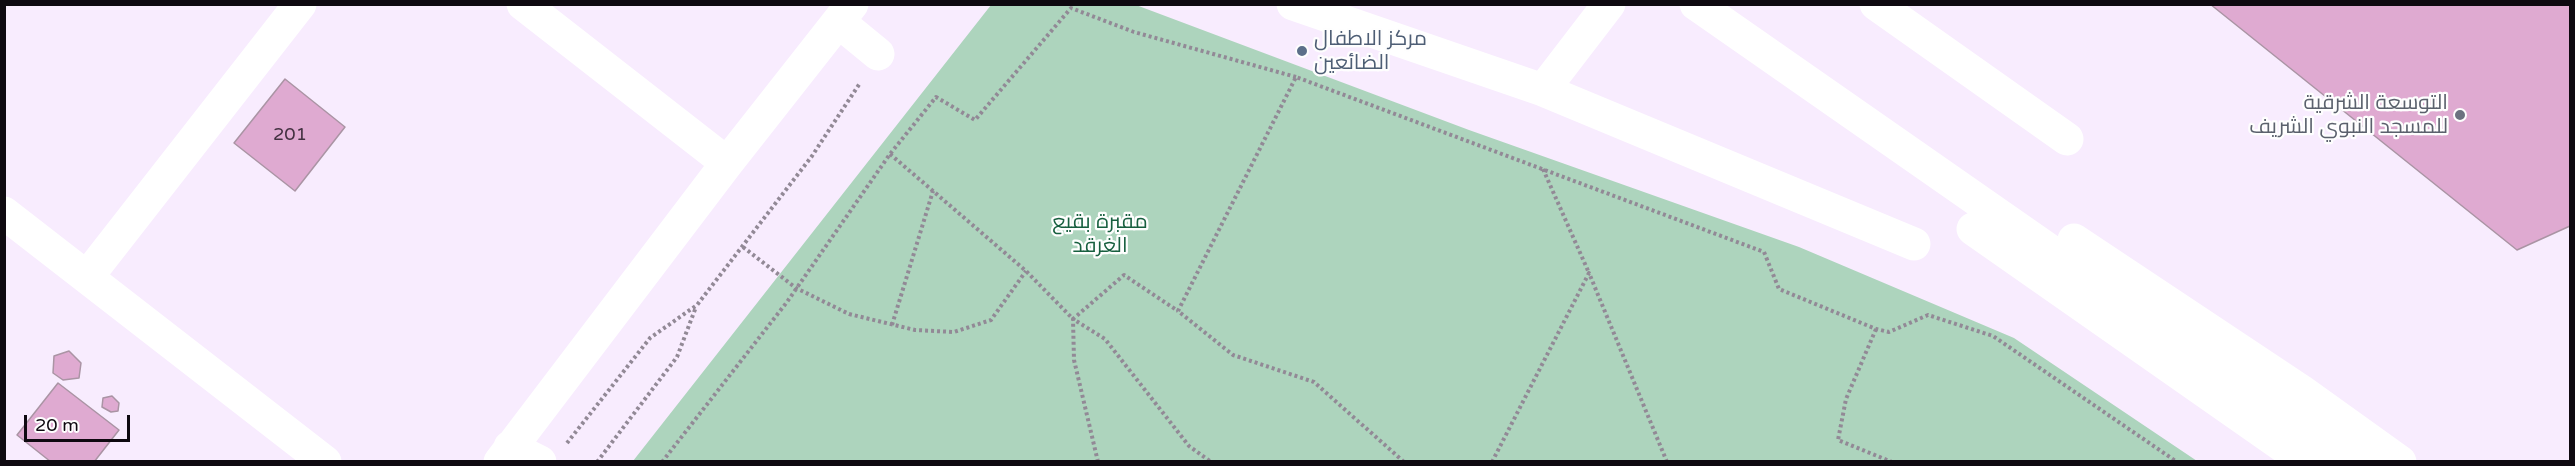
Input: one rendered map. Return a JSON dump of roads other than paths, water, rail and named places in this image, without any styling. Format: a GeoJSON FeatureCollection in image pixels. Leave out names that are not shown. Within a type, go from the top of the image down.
{"type":"FeatureCollection","features":[{"type":"Feature","properties":{"kind":"street"},"geometry":{"type":"LineString","coordinates":[[87,277],[300,4]]}},
{"type":"Feature","properties":{"kind":"street"},"geometry":{"type":"LineString","coordinates":[[523,4],[727,163]]}},
{"type":"Feature","properties":{"kind":"street"},"geometry":{"type":"LineString","coordinates":[[1293,4],[1543,90],[1914,244]]}},
{"type":"Feature","properties":{"kind":"street"},"geometry":{"type":"LineString","coordinates":[[1543,90],[1609,4]]}},
{"type":"Feature","properties":{"kind":"street"},"geometry":{"type":"LineString","coordinates":[[1696,4],[2353,462]]}},
{"type":"Feature","properties":{"kind":"street"},"geometry":{"type":"LineString","coordinates":[[1876,4],[2067,139]]}},
{"type":"Feature","properties":{"kind":"street"},"geometry":{"type":"LineString","coordinates":[[505,454],[727,163],[846,13],[879,54]]}},
{"type":"Feature","properties":{"kind":"street"},"geometry":{"type":"LineString","coordinates":[[1995,188],[2301,391],[2400,462]]}},
{"type":"Feature","properties":{"kind":"street"},"geometry":{"type":"LineString","coordinates":[[4,213],[324,462]]}},
{"type":"Feature","properties":{"kind":"street"},"geometry":{"type":"LineString","coordinates":[[1973,229],[2306,462]]}},
{"type":"Feature","properties":{"kind":"street"},"geometry":{"type":"LineString","coordinates":[[505,454],[550,459]]}},
{"type":"Feature","properties":{"kind":"place","name":"مركز الاطفال الضائعين"},"geometry":{"type":"Point","coordinates":[1302,51]}},
{"type":"Feature","properties":{"kind":"place","name":"التوسعة الشرقية للمسجد النبوي الشريف"},"geometry":{"type":"Point","coordinates":[2460,115]}},
{"type":"Feature","properties":{"kind":"park label","name":"مقبرة بقيع الغرقد"},"geometry":{"type":"Point","coordinates":[1100,234]}}]}
